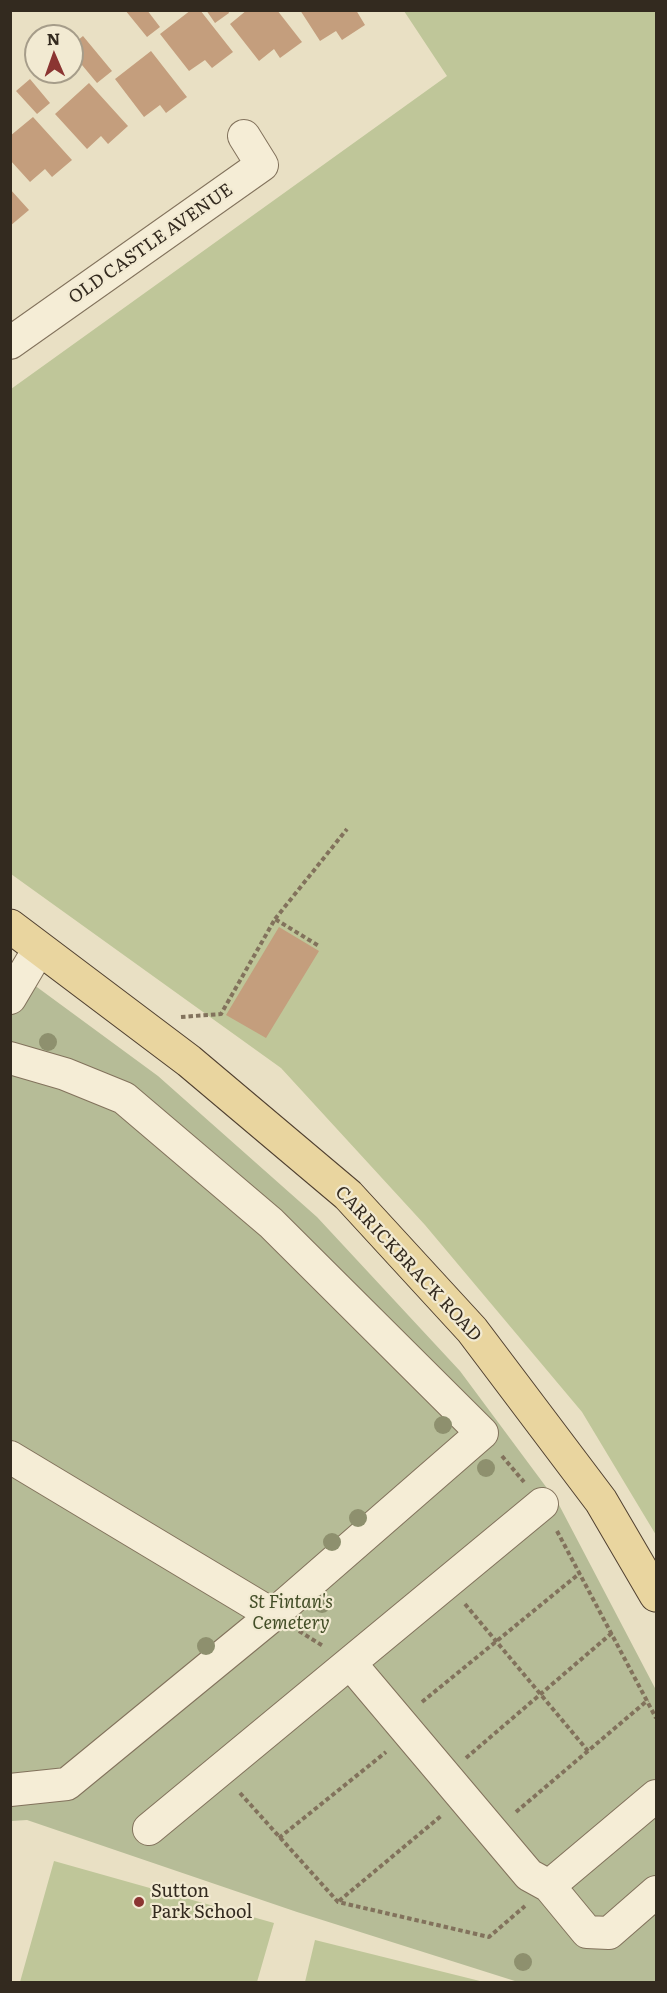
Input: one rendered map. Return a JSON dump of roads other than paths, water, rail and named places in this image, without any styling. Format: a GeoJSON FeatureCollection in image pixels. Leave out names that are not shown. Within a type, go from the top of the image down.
{"type":"FeatureCollection","features":[{"type":"Feature","properties":{"kind":"main road","name":"CARRICKBRACK ROAD"},"geometry":{"type":"LineString","coordinates":[[10,926],[189,1061],[348,1195],[472,1330],[601,1501],[657,1594]]}},
{"type":"Feature","properties":{"kind":"street","name":"OLD CASTLE AVENUE"},"geometry":{"type":"LineString","coordinates":[[10,342],[262,165],[244,136]]}},
{"type":"Feature","properties":{"kind":"street"},"geometry":{"type":"LineString","coordinates":[[10,998],[39,949]]}},
{"type":"Feature","properties":{"kind":"street"},"geometry":{"type":"LineString","coordinates":[[10,1058],[65,1074],[124,1098],[271,1223],[482,1433],[273,1615],[67,1784],[10,1790]]}},
{"type":"Feature","properties":{"kind":"street"},"geometry":{"type":"LineString","coordinates":[[10,1457],[273,1615]]}},
{"type":"Feature","properties":{"kind":"street"},"geometry":{"type":"LineString","coordinates":[[150,1829],[542,1504]]}},
{"type":"Feature","properties":{"kind":"street"},"geometry":{"type":"LineString","coordinates":[[350,1663],[529,1875],[549,1886],[587,1932],[609,1932],[657,1892]]}},
{"type":"Feature","properties":{"kind":"street"},"geometry":{"type":"LineString","coordinates":[[549,1886],[657,1796]]}},
{"type":"Feature","properties":{"kind":"place","name":"Sutton Park School"},"geometry":{"type":"Point","coordinates":[139,1902]}},
{"type":"Feature","properties":{"kind":"park label","name":"St Fintan's Cemetery"},"geometry":{"type":"Point","coordinates":[291,1613]}}]}
